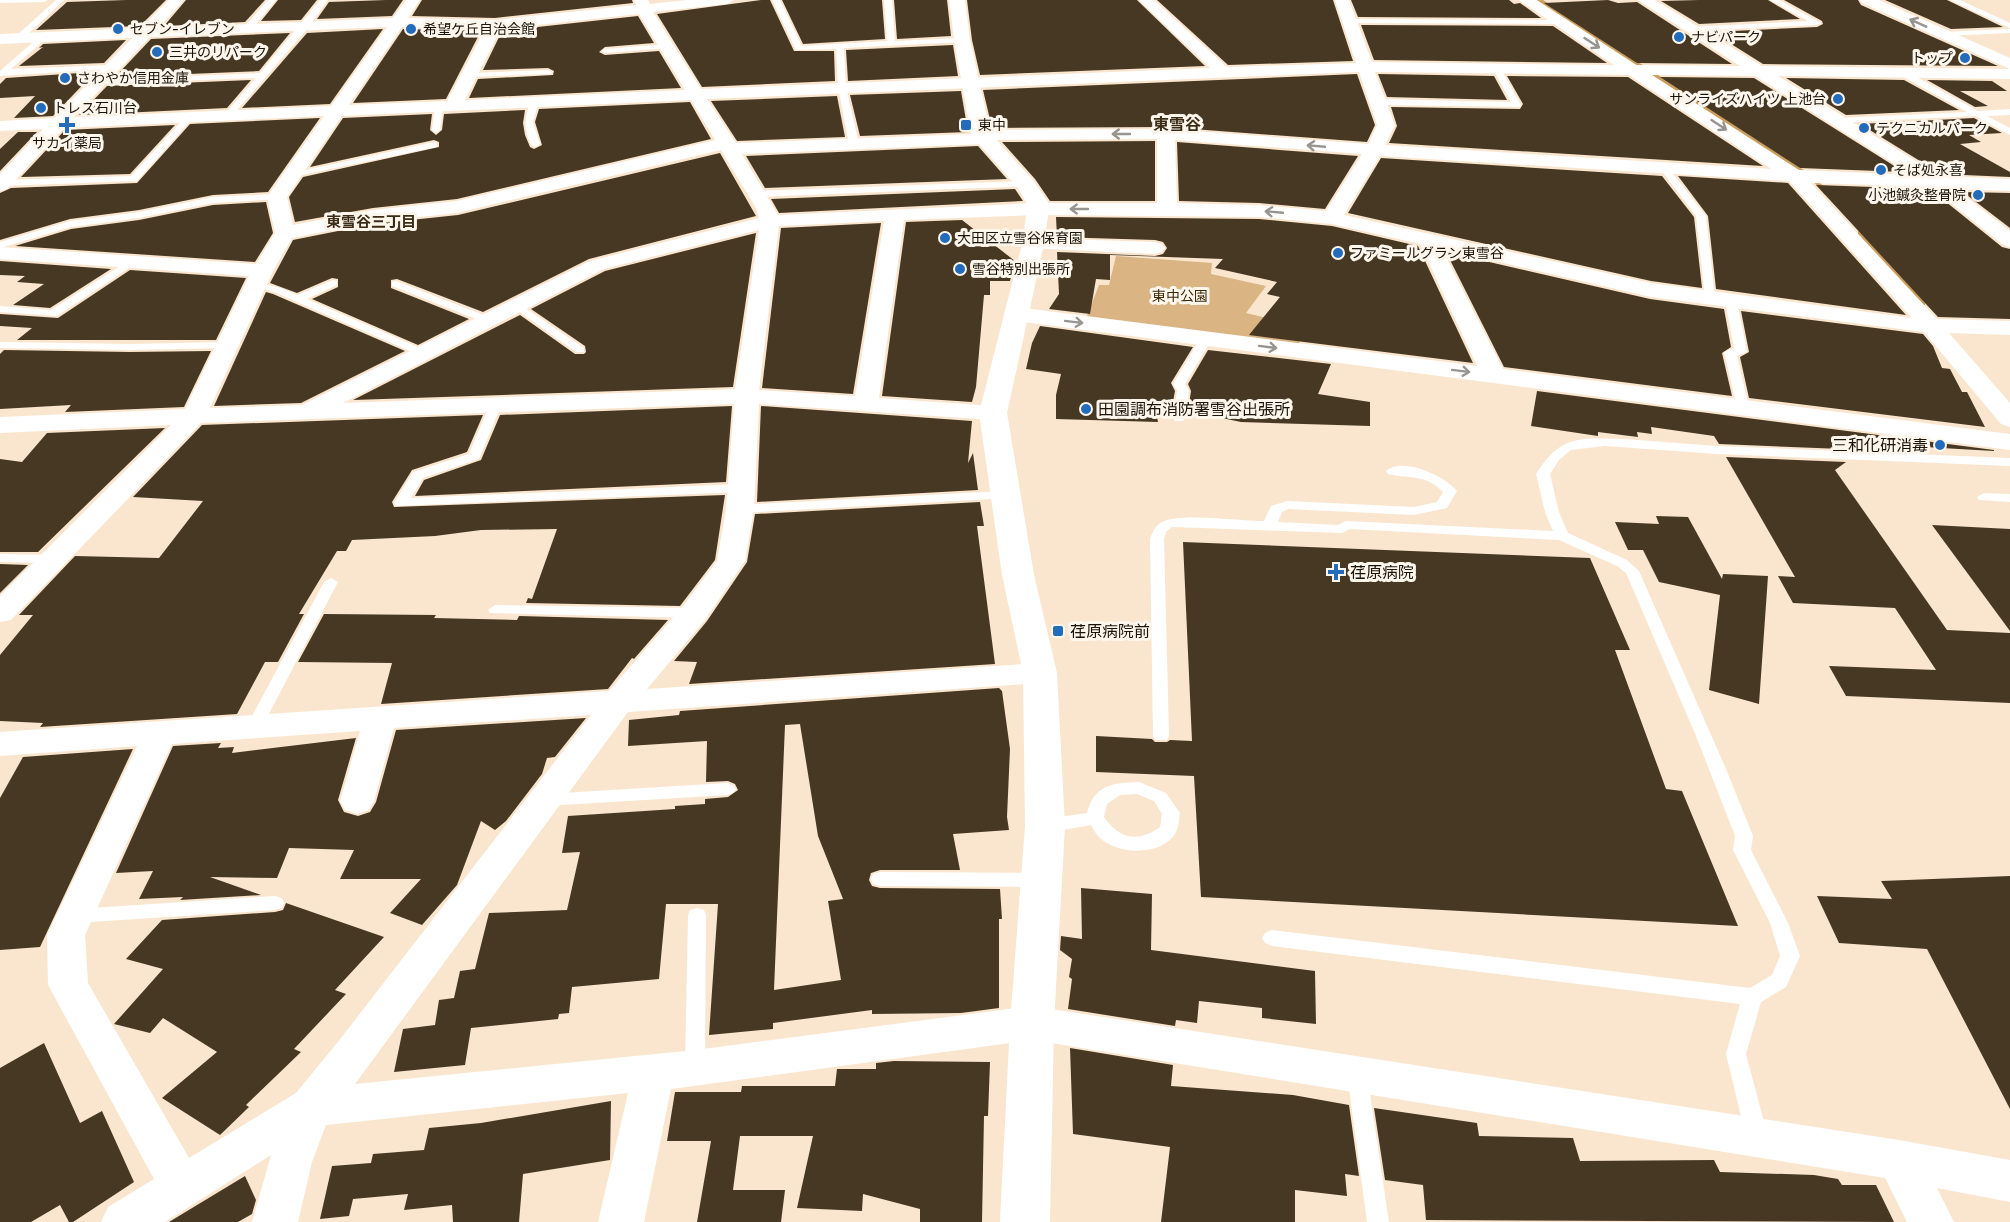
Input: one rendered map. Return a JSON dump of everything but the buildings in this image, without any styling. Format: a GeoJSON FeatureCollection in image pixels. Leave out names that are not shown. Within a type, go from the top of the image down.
{"type":"FeatureCollection","features":[{"type":"Feature","properties":{"kind":"street"},"geometry":{"type":"LineString","coordinates":[[3,179],[177,0]]}},
{"type":"Feature","properties":{"kind":"street"},"geometry":{"type":"LineString","coordinates":[[0,614],[194,416],[258,278],[285,233],[277,196],[413,0]]}},
{"type":"Feature","properties":{"kind":"street"},"geometry":{"type":"LineString","coordinates":[[0,39],[398,22],[495,25],[643,5],[727,0]]}},
{"type":"Feature","properties":{"kind":"street"},"geometry":{"type":"LineString","coordinates":[[957,0],[962,40],[982,137],[1032,196],[1033,244],[993,413],[1018,575],[1040,673],[1045,826],[1032,1023],[1025,1222]]}},
{"type":"Feature","properties":{"kind":"street"},"geometry":{"type":"LineString","coordinates":[[1146,0],[1223,72]]}},
{"type":"Feature","properties":{"kind":"street"},"geometry":{"type":"LineString","coordinates":[[1332,218],[1374,150],[1386,125],[1342,0]]}},
{"type":"Feature","properties":{"kind":"street"},"geometry":{"type":"LineString","coordinates":[[1526,0],[1803,176],[1937,326],[2010,419]]}},
{"type":"Feature","properties":{"kind":"street"},"geometry":{"type":"LineString","coordinates":[[1645,0],[1936,182],[2009,239]]}},
{"type":"Feature","properties":{"kind":"street"},"geometry":{"type":"LineString","coordinates":[[1867,0],[2010,64]]}},
{"type":"Feature","properties":{"kind":"street"},"geometry":{"type":"LineString","coordinates":[[275,1222],[290,1162],[311,1107],[356,1051],[619,701],[694,613],[731,561],[740,499],[746,396],[770,221],[758,194],[643,5]]}},
{"type":"Feature","properties":{"kind":"street"},"geometry":{"type":"LineString","coordinates":[[447,104],[471,75],[495,25]]}},
{"type":"Feature","properties":{"kind":"street"},"geometry":{"type":"LineString","coordinates":[[0,126],[447,104],[1367,67],[2010,74]]}},
{"type":"Feature","properties":{"kind":"street"},"geometry":{"type":"LineString","coordinates":[[1166,134],[1167,210]]}},
{"type":"Feature","properties":{"kind":"street"},"geometry":{"type":"LineString","coordinates":[[285,233],[373,216],[457,207],[729,146],[854,144],[982,137],[1166,134],[1374,150],[1665,168],[2010,185]]}},
{"type":"Feature","properties":{"kind":"street"},"geometry":{"type":"LineString","coordinates":[[307,412],[597,266],[770,221],[895,214],[1032,196],[1167,210],[1259,211],[1332,218],[1651,290],[1912,326],[2010,328]]}},
{"type":"Feature","properties":{"kind":"street"},"geometry":{"type":"LineString","coordinates":[[866,404],[895,214]]}},
{"type":"Feature","properties":{"kind":"street"},"geometry":{"type":"LineString","coordinates":[[1431,239],[1430,245],[1494,376]]}},
{"type":"Feature","properties":{"kind":"street"},"geometry":{"type":"LineString","coordinates":[[1033,244],[1155,248]]}},
{"type":"Feature","properties":{"kind":"street"},"geometry":{"type":"LineString","coordinates":[[0,253],[132,262],[258,278]]}},
{"type":"Feature","properties":{"kind":"street"},"geometry":{"type":"LineString","coordinates":[[1016,314],[2010,442]]}},
{"type":"Feature","properties":{"kind":"street"},"geometry":{"type":"LineString","coordinates":[[0,425],[746,396],[993,413]]}},
{"type":"Feature","properties":{"kind":"street"},"geometry":{"type":"LineString","coordinates":[[0,744],[1040,673]]}},
{"type":"Feature","properties":{"kind":"street"},"geometry":{"type":"LineString","coordinates":[[357,801],[380,718]]}},
{"type":"Feature","properties":{"kind":"street"},"geometry":{"type":"LineString","coordinates":[[160,733],[66,935],[68,985],[182,1187]]}},
{"type":"Feature","properties":{"kind":"street"},"geometry":{"type":"LineString","coordinates":[[124,1222],[311,1107],[674,1070],[1032,1023],[1757,1137],[2010,1181]]}},
{"type":"Feature","properties":{"kind":"street"},"geometry":{"type":"LineString","coordinates":[[621,1222],[674,1070]]}},
{"type":"Feature","properties":{"kind":"street"},"geometry":{"type":"LineString","coordinates":[[1899,1160],[1931,1222]]}},
{"type":"Feature","properties":{"kind":"lane"},"geometry":{"type":"LineString","coordinates":[[0,1],[44,0]]}},
{"type":"Feature","properties":{"kind":"lane"},"geometry":{"type":"LineString","coordinates":[[19,38],[60,0]]}},
{"type":"Feature","properties":{"kind":"lane"},"geometry":{"type":"LineString","coordinates":[[248,28],[272,0]]}},
{"type":"Feature","properties":{"kind":"lane"},"geometry":{"type":"LineString","coordinates":[[228,115],[306,25],[324,0]]}},
{"type":"Feature","properties":{"kind":"lane"},"geometry":{"type":"LineString","coordinates":[[776,0],[799,48],[962,40]]}},
{"type":"Feature","properties":{"kind":"lane"},"geometry":{"type":"LineString","coordinates":[[888,0],[891,43]]}},
{"type":"Feature","properties":{"kind":"lane"},"geometry":{"type":"LineString","coordinates":[[1690,28],[1817,23],[1774,0]]}},
{"type":"Feature","properties":{"kind":"lane"},"geometry":{"type":"LineString","coordinates":[[1954,0],[2010,26]]}},
{"type":"Feature","properties":{"kind":"lane"},"geometry":{"type":"LineString","coordinates":[[1350,21],[1559,22]]}},
{"type":"Feature","properties":{"kind":"lane"},"geometry":{"type":"LineString","coordinates":[[1944,34],[2010,31]]}},
{"type":"Feature","properties":{"kind":"lane"},"geometry":{"type":"LineString","coordinates":[[2,74],[44,37]]}},
{"type":"Feature","properties":{"kind":"lane"},"geometry":{"type":"LineString","coordinates":[[840,45],[842,87],[854,144]]}},
{"type":"Feature","properties":{"kind":"lane"},"geometry":{"type":"LineString","coordinates":[[604,51],[667,46]]}},
{"type":"Feature","properties":{"kind":"lane"},"geometry":{"type":"LineString","coordinates":[[2,74],[111,67]]}},
{"type":"Feature","properties":{"kind":"lane"},"geometry":{"type":"LineString","coordinates":[[1379,102],[1517,105],[1497,69]]}},
{"type":"Feature","properties":{"kind":"lane"},"geometry":{"type":"LineString","coordinates":[[471,75],[548,72]]}},
{"type":"Feature","properties":{"kind":"lane"},"geometry":{"type":"LineString","coordinates":[[1903,74],[2010,132]]}},
{"type":"Feature","properties":{"kind":"lane"},"geometry":{"type":"LineString","coordinates":[[97,82],[263,75]]}},
{"type":"Feature","properties":{"kind":"lane"},"geometry":{"type":"LineString","coordinates":[[535,101],[528,120],[528,131],[535,144]]}},
{"type":"Feature","properties":{"kind":"lane"},"geometry":{"type":"LineString","coordinates":[[436,130],[447,104]]}},
{"type":"Feature","properties":{"kind":"lane"},"geometry":{"type":"LineString","coordinates":[[1838,121],[2010,112]]}},
{"type":"Feature","properties":{"kind":"lane"},"geometry":{"type":"LineString","coordinates":[[3,179],[134,179],[190,117]]}},
{"type":"Feature","properties":{"kind":"lane"},"geometry":{"type":"LineString","coordinates":[[292,174],[434,145]]}},
{"type":"Feature","properties":{"kind":"lane"},"geometry":{"type":"LineString","coordinates":[[1665,168],[1701,216],[1720,299],[1741,352],[1730,352],[1743,408]]}},
{"type":"Feature","properties":{"kind":"lane"},"geometry":{"type":"LineString","coordinates":[[758,194],[1032,196]]}},
{"type":"Feature","properties":{"kind":"lane"},"geometry":{"type":"LineString","coordinates":[[0,245],[70,224],[140,215],[213,200],[277,196]]}},
{"type":"Feature","properties":{"kind":"lane"},"geometry":{"type":"LineString","coordinates":[[0,309],[53,315],[132,262]]}},
{"type":"Feature","properties":{"kind":"lane"},"geometry":{"type":"LineString","coordinates":[[258,278],[277,290],[423,353]]}},
{"type":"Feature","properties":{"kind":"lane"},"geometry":{"type":"LineString","coordinates":[[297,299],[333,282]]}},
{"type":"Feature","properties":{"kind":"lane"},"geometry":{"type":"LineString","coordinates":[[396,284],[489,321]]}},
{"type":"Feature","properties":{"kind":"lane"},"geometry":{"type":"LineString","coordinates":[[518,306],[580,350]]}},
{"type":"Feature","properties":{"kind":"lane"},"geometry":{"type":"LineString","coordinates":[[1179,418],[1183,391],[1179,384],[1206,339]]}},
{"type":"Feature","properties":{"kind":"lane"},"geometry":{"type":"LineString","coordinates":[[0,345],[130,347],[227,345]]}},
{"type":"Feature","properties":{"kind":"lane"},"geometry":{"type":"LineString","coordinates":[[495,406],[474,456],[418,475],[401,503],[1004,495]]}},
{"type":"Feature","properties":{"kind":"lane"},"geometry":{"type":"LineString","coordinates":[[1562,536],[1552,512],[1543,474],[1554,456],[1569,446],[1602,443],[1717,450],[1908,455],[2010,462]]}},
{"type":"Feature","properties":{"kind":"lane"},"geometry":{"type":"LineString","coordinates":[[1270,525],[1276,509],[1287,505],[1414,512],[1442,505],[1450,491],[1438,478],[1418,472],[1393,471]]}},
{"type":"Feature","properties":{"kind":"lane"},"geometry":{"type":"LineString","coordinates":[[1984,497],[2010,498]]}},
{"type":"Feature","properties":{"kind":"lane"},"geometry":{"type":"LineString","coordinates":[[1161,736],[1157,539],[1160,530],[1168,524],[1179,522],[1342,529],[1346,525],[1562,536],[1622,563],[1632,571],[1713,753],[1744,836],[1742,850],[1779,923],[1790,956],[1779,981],[1752,997],[1272,938]]}},
{"type":"Feature","properties":{"kind":"lane"},"geometry":{"type":"LineString","coordinates":[[0,558],[54,559]]}},
{"type":"Feature","properties":{"kind":"lane"},"geometry":{"type":"LineString","coordinates":[[254,727],[331,582]]}},
{"type":"Feature","properties":{"kind":"lane"},"geometry":{"type":"LineString","coordinates":[[495,610],[694,613]]}},
{"type":"Feature","properties":{"kind":"lane"},"geometry":{"type":"LineString","coordinates":[[545,800],[727,789]]}},
{"type":"Feature","properties":{"kind":"lane"},"geometry":{"type":"LineString","coordinates":[[1045,826],[1095,818]]}},
{"type":"Feature","properties":{"kind":"lane"},"geometry":{"type":"LineString","coordinates":[[880,879],[1042,880]]}},
{"type":"Feature","properties":{"kind":"lane"},"geometry":{"type":"LineString","coordinates":[[75,916],[275,903]]}},
{"type":"Feature","properties":{"kind":"lane"},"geometry":{"type":"LineString","coordinates":[[674,1070],[697,915]]}},
{"type":"Feature","properties":{"kind":"lane"},"geometry":{"type":"LineString","coordinates":[[1752,997],[1736,1054],[1757,1137]]}},
{"type":"Feature","properties":{"kind":"lane"},"geometry":{"type":"LineString","coordinates":[[1357,1074],[1378,1222]]}},
{"type":"Feature","properties":{"kind":"green space","name":"東中公園"},"geometry":{"type":"Polygon","coordinates":[[[1116,256],[1212,263],[1211,274],[1266,286],[1246,313],[1305,327],[1298,346],[1086,319],[1099,285],[1109,285],[1116,256]]]}},
{"type":"Feature","properties":{"kind":"waterway"},"geometry":{"type":"LineString","coordinates":[[1540,0],[1814,179],[1827,194]]}},
{"type":"Feature","properties":{"kind":"waterway"},"geometry":{"type":"LineString","coordinates":[[1861,233],[1922,303]]}},
{"type":"Feature","properties":{"kind":"place","name":"セブン-イレブン"},"geometry":{"type":"Point","coordinates":[118,29]}},
{"type":"Feature","properties":{"kind":"place","name":"希望ケ丘自治会館"},"geometry":{"type":"Point","coordinates":[411,29]}},
{"type":"Feature","properties":{"kind":"place","name":"ナビパーク"},"geometry":{"type":"Point","coordinates":[1679,37]}},
{"type":"Feature","properties":{"kind":"place","name":"三井のリパーク"},"geometry":{"type":"Point","coordinates":[157,52]}},
{"type":"Feature","properties":{"kind":"place","name":"トップ"},"geometry":{"type":"Point","coordinates":[1965,58]}},
{"type":"Feature","properties":{"kind":"place","name":"さわやか信用金庫"},"geometry":{"type":"Point","coordinates":[65,78]}},
{"type":"Feature","properties":{"kind":"place","name":"サンライズハイツ 上池台"},"geometry":{"type":"Point","coordinates":[1838,99]}},
{"type":"Feature","properties":{"kind":"place","name":"トレス石川台"},"geometry":{"type":"Point","coordinates":[41,108]}},
{"type":"Feature","properties":{"kind":"place","name":"サカイ薬局"},"geometry":{"type":"Point","coordinates":[67,125]}},
{"type":"Feature","properties":{"kind":"place","name":"東中"},"geometry":{"type":"Point","coordinates":[966,125]}},
{"type":"Feature","properties":{"kind":"place","name":"テクニカルパーク"},"geometry":{"type":"Point","coordinates":[1864,128]}},
{"type":"Feature","properties":{"kind":"place","name":"そば処永喜"},"geometry":{"type":"Point","coordinates":[1881,170]}},
{"type":"Feature","properties":{"kind":"place","name":"小池鍼灸整骨院"},"geometry":{"type":"Point","coordinates":[1978,195]}},
{"type":"Feature","properties":{"kind":"place","name":"大田区立雪谷保育園"},"geometry":{"type":"Point","coordinates":[945,238]}},
{"type":"Feature","properties":{"kind":"place","name":"ファミールグラン東雪谷"},"geometry":{"type":"Point","coordinates":[1338,253]}},
{"type":"Feature","properties":{"kind":"place","name":"雪谷特別出張所"},"geometry":{"type":"Point","coordinates":[960,269]}},
{"type":"Feature","properties":{"kind":"place","name":"田園調布消防署雪谷出張所"},"geometry":{"type":"Point","coordinates":[1086,409]}},
{"type":"Feature","properties":{"kind":"place","name":"三和化研消毒"},"geometry":{"type":"Point","coordinates":[1940,445]}},
{"type":"Feature","properties":{"kind":"place","name":"荏原病院"},"geometry":{"type":"Point","coordinates":[1336,572]}},
{"type":"Feature","properties":{"kind":"place","name":"荏原病院前"},"geometry":{"type":"Point","coordinates":[1058,631]}},
{"type":"Feature","properties":{"kind":"district","name":"東雪谷"},"geometry":{"type":"Point","coordinates":[1177,124]}},
{"type":"Feature","properties":{"kind":"district","name":"東雪谷三丁目"},"geometry":{"type":"Point","coordinates":[371,222]}}]}
